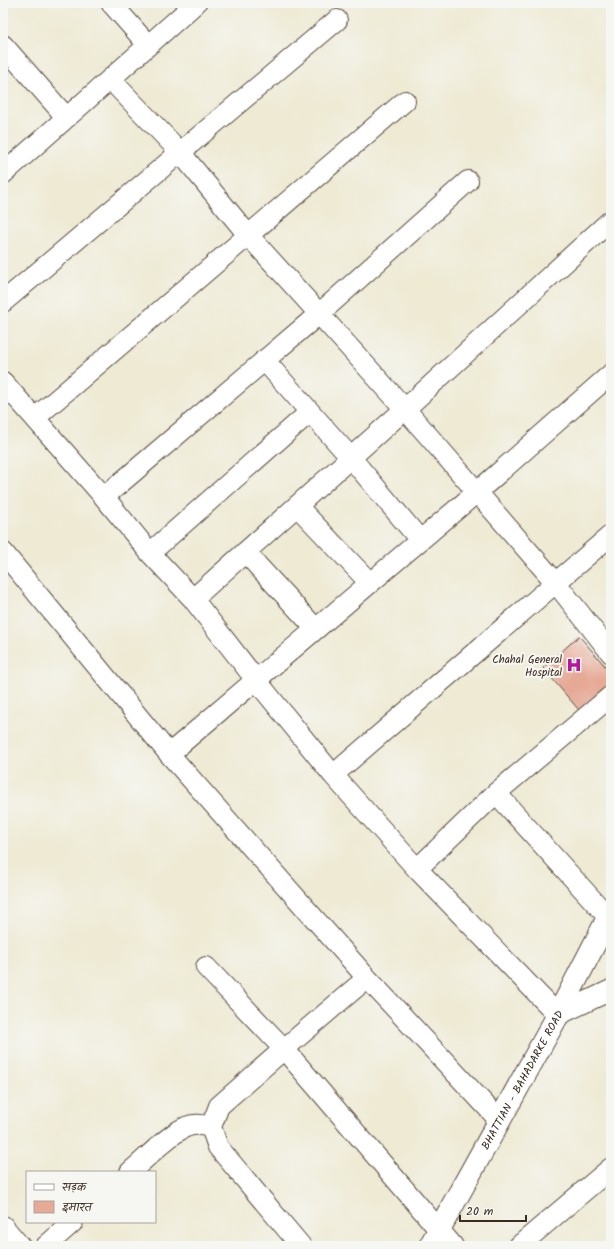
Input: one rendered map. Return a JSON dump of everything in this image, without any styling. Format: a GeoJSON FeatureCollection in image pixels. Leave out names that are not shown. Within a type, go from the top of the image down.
{"type":"FeatureCollection","features":[{"type":"Feature","properties":{"kind":"street"},"geometry":{"type":"LineString","coordinates":[[111,3],[148,45]]}},
{"type":"Feature","properties":{"kind":"street"},"geometry":{"type":"LineString","coordinates":[[3,174],[196,3]]}},
{"type":"Feature","properties":{"kind":"street"},"geometry":{"type":"LineString","coordinates":[[3,302],[337,20]]}},
{"type":"Feature","properties":{"kind":"street"},"geometry":{"type":"LineString","coordinates":[[3,45],[66,118]]}},
{"type":"Feature","properties":{"kind":"street"},"geometry":{"type":"LineString","coordinates":[[110,79],[180,152],[248,235],[405,409],[556,583],[611,653]]}},
{"type":"Feature","properties":{"kind":"street"},"geometry":{"type":"LineString","coordinates":[[35,418],[405,101]]}},
{"type":"Feature","properties":{"kind":"street"},"geometry":{"type":"LineString","coordinates":[[104,497],[319,314],[468,181]]}},
{"type":"Feature","properties":{"kind":"street"},"geometry":{"type":"LineString","coordinates":[[193,599],[351,458],[611,220]]}},
{"type":"Feature","properties":{"kind":"street"},"geometry":{"type":"LineString","coordinates":[[264,360],[351,458],[420,540]]}},
{"type":"Feature","properties":{"kind":"street"},"geometry":{"type":"LineString","coordinates":[[169,754],[477,492],[611,374]]}},
{"type":"Feature","properties":{"kind":"street"},"geometry":{"type":"LineString","coordinates":[[3,382],[104,497],[150,553],[193,599],[333,775],[417,869],[558,1015],[611,990]]}},
{"type":"Feature","properties":{"kind":"street"},"geometry":{"type":"LineString","coordinates":[[150,553],[310,412]]}},
{"type":"Feature","properties":{"kind":"street"},"geometry":{"type":"LineString","coordinates":[[297,506],[370,583]]}},
{"type":"Feature","properties":{"kind":"street"},"geometry":{"type":"LineString","coordinates":[[333,775],[611,535]]}},
{"type":"Feature","properties":{"kind":"street"},"geometry":{"type":"LineString","coordinates":[[3,552],[169,754],[367,978],[500,1121]]}},
{"type":"Feature","properties":{"kind":"street"},"geometry":{"type":"LineString","coordinates":[[245,552],[316,629]]}},
{"type":"Feature","properties":{"kind":"street"},"geometry":{"type":"LineString","coordinates":[[417,869],[496,793],[611,696]]}},
{"type":"Feature","properties":{"kind":"street"},"geometry":{"type":"LineString","coordinates":[[496,793],[610,914]]}},
{"type":"Feature","properties":{"kind":"street","name":"BHATTIAN - BAHADARKE ROAD"},"geometry":{"type":"LineString","coordinates":[[441,1241],[500,1121],[558,1015],[610,914]]}},
{"type":"Feature","properties":{"kind":"street"},"geometry":{"type":"LineString","coordinates":[[206,967],[284,1049],[441,1241]]}},
{"type":"Feature","properties":{"kind":"street"},"geometry":{"type":"LineString","coordinates":[[301,1246],[218,1147],[211,1127],[219,1106],[367,978]]}},
{"type":"Feature","properties":{"kind":"street"},"geometry":{"type":"LineString","coordinates":[[131,1171],[174,1134],[187,1126],[200,1124],[211,1127]]}},
{"type":"Feature","properties":{"kind":"street"},"geometry":{"type":"LineString","coordinates":[[519,1246],[611,1168]]}},
{"type":"Feature","properties":{"kind":"street"},"geometry":{"type":"LineString","coordinates":[[46,1246],[72,1223]]}},
{"type":"Feature","properties":{"kind":"street"},"geometry":{"type":"LineString","coordinates":[[3,1226],[20,1246]]}},
{"type":"Feature","properties":{"kind":"building"},"geometry":{"type":"Polygon","coordinates":[[[579,636],[611,673],[611,682],[579,710],[543,668],[579,636]]]}},
{"type":"Feature","properties":{"kind":"place","name":"Chahal General Hospital"},"geometry":{"type":"Point","coordinates":[574,665]}}]}
